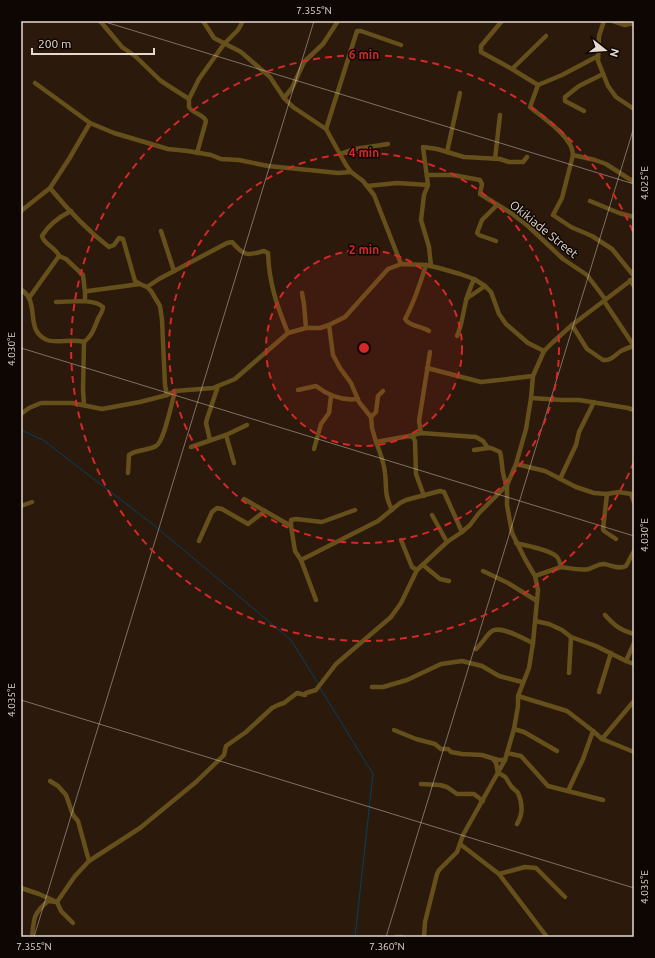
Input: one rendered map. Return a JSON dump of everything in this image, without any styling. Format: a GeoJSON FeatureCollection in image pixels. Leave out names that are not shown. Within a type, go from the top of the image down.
{"type":"FeatureCollection","features":[{"type":"Feature","properties":{"kind":"street"},"geometry":{"type":"LineString","coordinates":[[100,21],[122,47],[135,56],[161,81],[189,99]]}},
{"type":"Feature","properties":{"kind":"street"},"geometry":{"type":"LineString","coordinates":[[203,21],[214,38],[241,52],[270,77],[284,98],[294,107],[326,129],[351,172],[363,180],[374,195],[401,264]]}},
{"type":"Feature","properties":{"kind":"street"},"geometry":{"type":"LineString","coordinates":[[197,153],[206,121],[204,118],[192,111],[189,107],[189,99],[199,80],[224,44],[238,30],[243,21]]}},
{"type":"Feature","properties":{"kind":"street"},"geometry":{"type":"LineString","coordinates":[[284,98],[292,88],[304,62],[323,44],[338,21]]}},
{"type":"Feature","properties":{"kind":"street"},"geometry":{"type":"LineString","coordinates":[[502,21],[481,46],[481,52],[538,85]]}},
{"type":"Feature","properties":{"kind":"street"},"geometry":{"type":"LineString","coordinates":[[604,21],[599,36],[598,61],[608,86],[616,97],[634,109]]}},
{"type":"Feature","properties":{"kind":"street"},"geometry":{"type":"LineString","coordinates":[[613,21],[625,24],[634,23]]}},
{"type":"Feature","properties":{"kind":"street"},"geometry":{"type":"LineString","coordinates":[[326,129],[357,31],[402,45]]}},
{"type":"Feature","properties":{"kind":"street"},"geometry":{"type":"LineString","coordinates":[[512,69],[546,36]]}},
{"type":"Feature","properties":{"kind":"street"},"geometry":{"type":"LineString","coordinates":[[598,56],[562,76],[538,85],[530,107],[567,140],[573,151],[562,198],[553,215],[567,225],[592,236],[612,249],[633,278],[634,286]]}},
{"type":"Feature","properties":{"kind":"street"},"geometry":{"type":"LineString","coordinates":[[584,111],[564,101],[565,97],[579,86],[603,74]]}},
{"type":"Feature","properties":{"kind":"street"},"geometry":{"type":"LineString","coordinates":[[36,83],[90,123],[114,133],[168,149],[268,166],[325,172],[351,172]]}},
{"type":"Feature","properties":{"kind":"street"},"geometry":{"type":"LineString","coordinates":[[447,152],[460,93]]}},
{"type":"Feature","properties":{"kind":"street"},"geometry":{"type":"LineString","coordinates":[[494,159],[500,115]]}},
{"type":"Feature","properties":{"kind":"street"},"geometry":{"type":"LineString","coordinates":[[21,211],[50,188],[90,123]]}},
{"type":"Feature","properties":{"kind":"street"},"geometry":{"type":"LineString","coordinates":[[340,154],[355,149],[388,144]]}},
{"type":"Feature","properties":{"kind":"street"},"geometry":{"type":"LineString","coordinates":[[428,331],[422,326],[408,323],[405,319],[429,265],[429,247],[421,220],[424,195],[428,185],[423,147],[464,156],[500,159],[509,162],[521,162],[527,157]]}},
{"type":"Feature","properties":{"kind":"street"},"geometry":{"type":"LineString","coordinates":[[572,155],[606,164],[634,182]]}},
{"type":"Feature","properties":{"kind":"street","name":"Okikiade Street"},"geometry":{"type":"LineString","coordinates":[[427,175],[453,175],[480,180],[482,184],[480,194],[511,213],[528,226],[563,258],[587,275],[605,300],[634,346]]}},
{"type":"Feature","properties":{"kind":"street"},"geometry":{"type":"LineString","coordinates":[[367,186],[397,183],[428,185]]}},
{"type":"Feature","properties":{"kind":"street"},"geometry":{"type":"LineString","coordinates":[[50,188],[63,204],[78,218],[85,228],[109,247],[114,245],[119,238],[123,239],[135,280],[151,291],[160,306],[162,320],[164,377],[167,395]]}},
{"type":"Feature","properties":{"kind":"street"},"geometry":{"type":"LineString","coordinates":[[590,201],[619,213],[634,217]]}},
{"type":"Feature","properties":{"kind":"street"},"geometry":{"type":"LineString","coordinates":[[496,241],[477,233],[482,220],[497,205]]}},
{"type":"Feature","properties":{"kind":"street"},"geometry":{"type":"LineString","coordinates":[[71,211],[57,219],[45,231],[42,236],[42,240],[55,250],[59,256],[66,258],[83,275],[85,301]]}},
{"type":"Feature","properties":{"kind":"street"},"geometry":{"type":"LineString","coordinates":[[161,231],[174,271]]}},
{"type":"Feature","properties":{"kind":"street"},"geometry":{"type":"LineString","coordinates":[[147,287],[227,242],[232,242],[244,254],[251,255],[264,251],[268,253],[270,280],[288,333]]}},
{"type":"Feature","properties":{"kind":"street"},"geometry":{"type":"LineString","coordinates":[[29,298],[59,256]]}},
{"type":"Feature","properties":{"kind":"street"},"geometry":{"type":"LineString","coordinates":[[21,414],[29,408],[41,403],[72,403],[102,409],[117,408],[167,395],[175,391],[213,388],[235,379],[288,333],[306,328],[320,328],[345,317],[388,269],[401,264],[429,265],[474,279],[491,292],[499,314],[506,324],[528,343],[544,351]]}},
{"type":"Feature","properties":{"kind":"street"},"geometry":{"type":"LineString","coordinates":[[57,902],[75,876],[89,862],[140,828],[172,802],[224,754],[226,746],[246,732],[272,708],[284,703],[297,693],[305,695],[306,693],[316,690],[336,664],[391,617],[401,603],[417,570],[447,542],[462,532],[507,485],[516,464],[526,429],[533,376],[544,351],[572,325],[633,278]]}},
{"type":"Feature","properties":{"kind":"street"},"geometry":{"type":"LineString","coordinates":[[457,336],[462,327],[461,322],[466,299],[474,279]]}},
{"type":"Feature","properties":{"kind":"street"},"geometry":{"type":"LineString","coordinates":[[85,292],[104,288],[140,284]]}},
{"type":"Feature","properties":{"kind":"street"},"geometry":{"type":"LineString","coordinates":[[466,299],[485,286]]}},
{"type":"Feature","properties":{"kind":"street"},"geometry":{"type":"LineString","coordinates":[[21,289],[29,298],[35,330],[43,338],[49,340],[73,340],[84,342]]}},
{"type":"Feature","properties":{"kind":"street"},"geometry":{"type":"LineString","coordinates":[[302,293],[306,328]]}},
{"type":"Feature","properties":{"kind":"street"},"geometry":{"type":"LineString","coordinates":[[56,302],[85,301],[100,304],[103,307],[96,327],[90,337],[84,342],[84,405]]}},
{"type":"Feature","properties":{"kind":"street"},"geometry":{"type":"LineString","coordinates":[[329,325],[333,355],[371,417],[372,428],[386,474],[385,492],[392,510]]}},
{"type":"Feature","properties":{"kind":"street"},"geometry":{"type":"LineString","coordinates":[[572,325],[587,349],[603,360],[613,358],[621,352],[634,346]]}},
{"type":"Feature","properties":{"kind":"street"},"geometry":{"type":"LineString","coordinates":[[421,432],[419,421],[430,352]]}},
{"type":"Feature","properties":{"kind":"street"},"geometry":{"type":"LineString","coordinates":[[427,368],[481,382],[533,376]]}},
{"type":"Feature","properties":{"kind":"street"},"geometry":{"type":"LineString","coordinates":[[210,440],[206,423],[218,386]]}},
{"type":"Feature","properties":{"kind":"street"},"geometry":{"type":"LineString","coordinates":[[298,390],[316,386],[331,396],[350,400],[358,398]]}},
{"type":"Feature","properties":{"kind":"street"},"geometry":{"type":"LineString","coordinates":[[128,473],[129,455],[154,448],[161,442],[175,391]]}},
{"type":"Feature","properties":{"kind":"street"},"geometry":{"type":"LineString","coordinates":[[371,417],[376,412],[378,396],[383,391]]}},
{"type":"Feature","properties":{"kind":"street"},"geometry":{"type":"LineString","coordinates":[[314,449],[321,424],[329,413],[331,396]]}},
{"type":"Feature","properties":{"kind":"street"},"geometry":{"type":"LineString","coordinates":[[531,398],[579,400],[634,410]]}},
{"type":"Feature","properties":{"kind":"street"},"geometry":{"type":"LineString","coordinates":[[560,479],[576,445],[579,432],[594,402]]}},
{"type":"Feature","properties":{"kind":"street"},"geometry":{"type":"LineString","coordinates":[[191,447],[226,435],[246,425]]}},
{"type":"Feature","properties":{"kind":"street"},"geometry":{"type":"LineString","coordinates":[[376,442],[409,436],[421,432],[476,437],[483,440],[488,448]]}},
{"type":"Feature","properties":{"kind":"street"},"geometry":{"type":"LineString","coordinates":[[226,435],[234,463]]}},
{"type":"Feature","properties":{"kind":"street"},"geometry":{"type":"LineString","coordinates":[[409,436],[415,441],[416,474],[424,496]]}},
{"type":"Feature","properties":{"kind":"street"},"geometry":{"type":"LineString","coordinates":[[422,936],[437,874],[442,866],[454,856],[463,835],[484,801],[505,760],[514,729],[518,706],[518,696],[522,682],[529,668],[533,643],[538,590],[535,576],[512,533],[508,516],[507,485],[503,474],[500,452],[492,448],[474,450]]}},
{"type":"Feature","properties":{"kind":"street"},"geometry":{"type":"LineString","coordinates":[[516,464],[545,471],[576,487],[594,493],[607,494],[619,492],[632,494],[634,502]]}},
{"type":"Feature","properties":{"kind":"street"},"geometry":{"type":"LineString","coordinates":[[301,560],[378,521],[406,500],[440,491],[444,492],[462,532]]}},
{"type":"Feature","properties":{"kind":"street"},"geometry":{"type":"LineString","coordinates":[[607,494],[603,529],[616,539]]}},
{"type":"Feature","properties":{"kind":"street"},"geometry":{"type":"LineString","coordinates":[[244,499],[291,526]]}},
{"type":"Feature","properties":{"kind":"street"},"geometry":{"type":"LineString","coordinates":[[21,506],[32,502]]}},
{"type":"Feature","properties":{"kind":"street"},"geometry":{"type":"LineString","coordinates":[[199,541],[212,512],[217,508],[222,509],[248,524],[265,511]]}},
{"type":"Feature","properties":{"kind":"street"},"geometry":{"type":"LineString","coordinates":[[316,600],[301,560],[295,550],[291,520],[296,519],[322,522],[355,510]]}},
{"type":"Feature","properties":{"kind":"street"},"geometry":{"type":"LineString","coordinates":[[432,515],[447,542]]}},
{"type":"Feature","properties":{"kind":"street"},"geometry":{"type":"LineString","coordinates":[[401,540],[412,566],[417,570]]}},
{"type":"Feature","properties":{"kind":"street"},"geometry":{"type":"LineString","coordinates":[[516,543],[542,549],[557,556],[561,567]]}},
{"type":"Feature","properties":{"kind":"street"},"geometry":{"type":"LineString","coordinates":[[535,576],[561,567],[580,570],[589,569],[603,564],[620,568],[624,567],[634,551]]}},
{"type":"Feature","properties":{"kind":"street"},"geometry":{"type":"LineString","coordinates":[[423,564],[440,579],[449,581]]}},
{"type":"Feature","properties":{"kind":"street"},"geometry":{"type":"LineString","coordinates":[[483,571],[508,583],[537,601]]}},
{"type":"Feature","properties":{"kind":"street"},"geometry":{"type":"LineString","coordinates":[[605,615],[614,626],[623,631],[634,634]]}},
{"type":"Feature","properties":{"kind":"street"},"geometry":{"type":"LineString","coordinates":[[535,621],[549,624],[562,630],[571,637],[596,646],[634,664]]}},
{"type":"Feature","properties":{"kind":"street"},"geometry":{"type":"LineString","coordinates":[[476,649],[482,645],[491,631],[497,629],[503,630],[533,643]]}},
{"type":"Feature","properties":{"kind":"street"},"geometry":{"type":"LineString","coordinates":[[569,673],[571,637]]}},
{"type":"Feature","properties":{"kind":"street"},"geometry":{"type":"LineString","coordinates":[[626,661],[634,643]]}},
{"type":"Feature","properties":{"kind":"street"},"geometry":{"type":"LineString","coordinates":[[599,692],[611,653]]}},
{"type":"Feature","properties":{"kind":"street"},"geometry":{"type":"LineString","coordinates":[[372,688],[383,687],[407,680],[442,664],[462,661],[482,666],[499,676],[522,682]]}},
{"type":"Feature","properties":{"kind":"street"},"geometry":{"type":"LineString","coordinates":[[518,696],[567,712],[602,739],[634,752]]}},
{"type":"Feature","properties":{"kind":"street"},"geometry":{"type":"LineString","coordinates":[[602,739],[634,702]]}},
{"type":"Feature","properties":{"kind":"street"},"geometry":{"type":"LineString","coordinates":[[514,729],[524,732],[557,751]]}},
{"type":"Feature","properties":{"kind":"street"},"geometry":{"type":"LineString","coordinates":[[394,730],[416,739],[435,744],[441,749],[448,749],[451,752],[482,755],[493,759],[505,760]]}},
{"type":"Feature","properties":{"kind":"street"},"geometry":{"type":"LineString","coordinates":[[568,791],[583,759],[593,731]]}},
{"type":"Feature","properties":{"kind":"street"},"geometry":{"type":"LineString","coordinates":[[507,753],[521,756],[548,786],[603,800]]}},
{"type":"Feature","properties":{"kind":"street"},"geometry":{"type":"LineString","coordinates":[[493,759],[496,763],[498,773]]}},
{"type":"Feature","properties":{"kind":"street"},"geometry":{"type":"LineString","coordinates":[[498,773],[506,777],[511,786],[518,792],[523,811],[517,824]]}},
{"type":"Feature","properties":{"kind":"street"},"geometry":{"type":"LineString","coordinates":[[50,781],[58,786],[66,795],[73,815],[78,821],[89,862]]}},
{"type":"Feature","properties":{"kind":"street"},"geometry":{"type":"LineString","coordinates":[[421,784],[440,785],[447,787],[457,794],[474,794],[484,801]]}},
{"type":"Feature","properties":{"kind":"street"},"geometry":{"type":"LineString","coordinates":[[460,844],[499,874],[547,937]]}},
{"type":"Feature","properties":{"kind":"street"},"geometry":{"type":"LineString","coordinates":[[499,874],[525,867],[536,868],[565,897]]}},
{"type":"Feature","properties":{"kind":"street"},"geometry":{"type":"LineString","coordinates":[[21,888],[57,902],[61,911],[73,923]]}},
{"type":"Feature","properties":{"kind":"street"},"geometry":{"type":"LineString","coordinates":[[32,937],[36,912],[48,901],[57,902]]}},
{"type":"Feature","properties":{"kind":"street"},"geometry":{"type":"LineString","coordinates":[[396,937],[402,937]]}},
{"type":"Feature","properties":{"kind":"waterway"},"geometry":{"type":"LineString","coordinates":[[21,430],[43,440],[155,526],[291,640],[319,685]]}},
{"type":"Feature","properties":{"kind":"waterway"},"geometry":{"type":"LineString","coordinates":[[320,688],[373,774],[355,937]]}}]}
